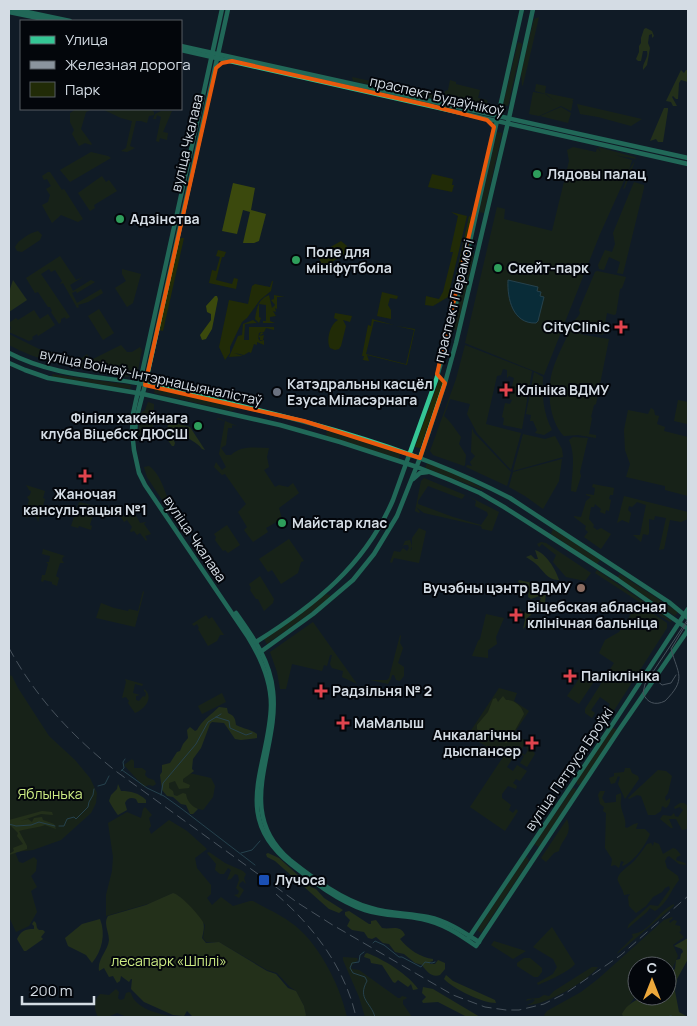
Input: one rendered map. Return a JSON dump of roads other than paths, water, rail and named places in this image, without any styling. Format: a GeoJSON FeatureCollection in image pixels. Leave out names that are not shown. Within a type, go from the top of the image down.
{"type":"FeatureCollection","features":[{"type":"Feature","properties":{"kind":"main road"},"geometry":{"type":"LineString","coordinates":[[13,9],[65,20]]}},
{"type":"Feature","properties":{"kind":"main road","name":"вуліца Чкалава"},"geometry":{"type":"LineString","coordinates":[[196,144],[222,9]]}},
{"type":"Feature","properties":{"kind":"main road","name":"вуліца Чкалава"},"geometry":{"type":"LineString","coordinates":[[228,9],[216,68],[194,151],[151,346],[139,384],[132,431],[136,460],[142,479],[254,643]]}},
{"type":"Feature","properties":{"kind":"main road","name":"праспект Перамогі"},"geometry":{"type":"LineString","coordinates":[[254,643],[324,593],[362,553],[383,522],[402,478],[439,371],[449,335],[522,9]]}},
{"type":"Feature","properties":{"kind":"main road","name":"праспект Перамогі"},"geometry":{"type":"LineString","coordinates":[[260,652],[339,593],[363,569],[396,519],[417,467],[448,373],[510,118],[533,9]]}},
{"type":"Feature","properties":{"kind":"main road"},"geometry":{"type":"LineString","coordinates":[[9,12],[48,20]]}},
{"type":"Feature","properties":{"kind":"main road"},"geometry":{"type":"LineString","coordinates":[[218,26],[220,30],[224,28]]}},
{"type":"Feature","properties":{"kind":"main road"},"geometry":{"type":"LineString","coordinates":[[517,33],[520,39],[524,39],[527,36]]}},
{"type":"Feature","properties":{"kind":"main road"},"geometry":{"type":"LineString","coordinates":[[209,70],[207,60],[201,52],[210,47],[216,40]]}},
{"type":"Feature","properties":{"kind":"main road"},"geometry":{"type":"LineString","coordinates":[[514,44],[520,40],[524,46]]}},
{"type":"Feature","properties":{"kind":"main road"},"geometry":{"type":"LineString","coordinates":[[216,68],[232,59],[225,51],[222,41]]}},
{"type":"Feature","properties":{"kind":"main road","name":"праспект Будаўнікоў"},"geometry":{"type":"LineString","coordinates":[[182,46],[212,55],[498,115],[688,158]]}},
{"type":"Feature","properties":{"kind":"main road","name":"праспект Будаўнікоў"},"geometry":{"type":"LineString","coordinates":[[182,50],[201,52]]}},
{"type":"Feature","properties":{"kind":"main road","name":"праспект Будаўнікоў"},"geometry":{"type":"LineString","coordinates":[[232,59],[487,120],[688,164]]}},
{"type":"Feature","properties":{"kind":"main road"},"geometry":{"type":"LineString","coordinates":[[488,113],[496,111],[500,106]]}},
{"type":"Feature","properties":{"kind":"main road"},"geometry":{"type":"LineString","coordinates":[[511,108],[519,120]]}},
{"type":"Feature","properties":{"kind":"main road"},"geometry":{"type":"LineString","coordinates":[[487,120],[493,124],[495,130]]}},
{"type":"Feature","properties":{"kind":"main road"},"geometry":{"type":"LineString","coordinates":[[506,133],[513,127],[518,126]]}},
{"type":"Feature","properties":{"kind":"main road"},"geometry":{"type":"LineString","coordinates":[[470,244],[473,248],[479,246]]}},
{"type":"Feature","properties":{"kind":"main road"},"geometry":{"type":"LineString","coordinates":[[468,252],[473,250],[477,254]]}},
{"type":"Feature","properties":{"kind":"main road","name":"вуліца Воінаў-Інтэрнацыяналістаў"},"geometry":{"type":"LineString","coordinates":[[9,353],[50,370],[145,385],[330,428],[429,461],[485,484],[510,498],[687,616]]}},
{"type":"Feature","properties":{"kind":"main road","name":"вуліца Чкалава"},"geometry":{"type":"LineString","coordinates":[[149,354],[145,385],[135,425],[135,439],[144,478],[260,652],[267,676],[271,704],[258,779],[257,808],[262,828],[274,847],[289,863],[336,896],[351,904],[378,913],[432,922],[469,938],[477,944]]}},
{"type":"Feature","properties":{"kind":"main road","name":"вуліца Воінаў-Інтэрнацыяналістаў"},"geometry":{"type":"LineString","coordinates":[[9,363],[48,378],[143,394],[318,435],[417,467],[487,497],[618,580],[688,630]]}},
{"type":"Feature","properties":{"kind":"main road"},"geometry":{"type":"LineString","coordinates":[[48,378],[50,370]]}},
{"type":"Feature","properties":{"kind":"main road"},"geometry":{"type":"LineString","coordinates":[[439,371],[442,376],[448,373]]}},
{"type":"Feature","properties":{"kind":"main road"},"geometry":{"type":"LineString","coordinates":[[436,380],[442,378],[445,383]]}},
{"type":"Feature","properties":{"kind":"main road"},"geometry":{"type":"LineString","coordinates":[[237,415],[239,406]]}},
{"type":"Feature","properties":{"kind":"main road"},"geometry":{"type":"LineString","coordinates":[[318,435],[323,431],[320,426]]}},
{"type":"Feature","properties":{"kind":"main road"},"geometry":{"type":"LineString","coordinates":[[327,438],[325,432],[330,428]]}},
{"type":"Feature","properties":{"kind":"main road"},"geometry":{"type":"LineString","coordinates":[[400,451],[408,449],[413,444]]}},
{"type":"Feature","properties":{"kind":"main road"},"geometry":{"type":"LineString","coordinates":[[424,446],[425,455],[429,461]]}},
{"type":"Feature","properties":{"kind":"main road"},"geometry":{"type":"LineString","coordinates":[[396,460],[402,470],[402,478]]}},
{"type":"Feature","properties":{"kind":"main road"},"geometry":{"type":"LineString","coordinates":[[412,480],[420,473],[429,472]]}},
{"type":"Feature","properties":{"kind":"main road"},"geometry":{"type":"LineString","coordinates":[[480,493],[485,491],[485,484]]}},
{"type":"Feature","properties":{"kind":"main road"},"geometry":{"type":"LineString","coordinates":[[487,497],[486,492],[492,488]]}},
{"type":"Feature","properties":{"kind":"main road"},"geometry":{"type":"LineString","coordinates":[[386,514],[389,519],[396,519]]}},
{"type":"Feature","properties":{"kind":"main road"},"geometry":{"type":"LineString","coordinates":[[383,522],[388,521],[391,527]]}},
{"type":"Feature","properties":{"kind":"main road"},"geometry":{"type":"LineString","coordinates":[[608,574],[614,573],[614,566]]}},
{"type":"Feature","properties":{"kind":"main road"},"geometry":{"type":"LineString","coordinates":[[618,580],[617,574],[623,572]]}},
{"type":"Feature","properties":{"kind":"main road"},"geometry":{"type":"LineString","coordinates":[[332,586],[333,592],[339,593]]}},
{"type":"Feature","properties":{"kind":"main road"},"geometry":{"type":"LineString","coordinates":[[324,593],[330,594],[331,600]]}},
{"type":"Feature","properties":{"kind":"main road","name":"вуліца Пятруся Броўкі"},"geometry":{"type":"LineString","coordinates":[[469,938],[680,623],[687,616],[688,609]]}},
{"type":"Feature","properties":{"kind":"main road","name":"вуліца Пятруся Броўкі"},"geometry":{"type":"LineString","coordinates":[[477,944],[688,630]]}},
{"type":"Feature","properties":{"kind":"main road"},"geometry":{"type":"LineString","coordinates":[[630,698],[637,699],[637,704]]}},
{"type":"Feature","properties":{"kind":"main road"},"geometry":{"type":"LineString","coordinates":[[575,780],[577,786],[583,785]]}},
{"type":"Feature","properties":{"kind":"main road"},"geometry":{"type":"LineString","coordinates":[[570,788],[576,787],[577,793]]}},
{"type":"Feature","properties":{"kind":"water"},"geometry":{"type":"Polygon","coordinates":[[[508,280],[538,287],[537,291],[541,292],[540,296],[544,297],[536,323],[522,319],[513,309],[510,302],[508,280]]]}},
{"type":"Feature","properties":{"kind":"waterway"},"geometry":{"type":"LineString","coordinates":[[161,795],[163,783],[196,744],[208,722],[221,714]]}},
{"type":"Feature","properties":{"kind":"waterway"},"geometry":{"type":"LineString","coordinates":[[216,717],[229,721],[230,728],[246,735],[252,733]]}},
{"type":"Feature","properties":{"kind":"waterway"},"geometry":{"type":"LineString","coordinates":[[121,771],[124,768],[123,762],[125,759]]}},
{"type":"Feature","properties":{"kind":"waterway"},"geometry":{"type":"LineString","coordinates":[[122,770],[147,788],[164,796],[255,865]]}},
{"type":"Feature","properties":{"kind":"waterway"},"geometry":{"type":"LineString","coordinates":[[98,786],[105,784],[109,776]]}},
{"type":"Feature","properties":{"kind":"waterway"},"geometry":{"type":"LineString","coordinates":[[59,826],[64,826],[67,819],[74,817],[76,819],[88,807],[94,789]]}},
{"type":"Feature","properties":{"kind":"waterway"},"geometry":{"type":"LineString","coordinates":[[9,824],[16,826],[31,825],[39,822],[55,826]]}},
{"type":"Feature","properties":{"kind":"waterway"},"geometry":{"type":"LineString","coordinates":[[241,853],[252,850],[260,841]]}},
{"type":"Feature","properties":{"kind":"waterway"},"geometry":{"type":"LineString","coordinates":[[373,943],[375,941],[384,945],[399,957],[421,967],[425,962],[435,962]]}},
{"type":"Feature","properties":{"kind":"waterway"},"geometry":{"type":"LineString","coordinates":[[364,952],[360,955],[359,962],[352,963],[350,968],[353,973],[365,977],[367,981],[363,992],[375,1017]]}},
{"type":"Feature","properties":{"kind":"waterway"},"geometry":{"type":"LineString","coordinates":[[666,1017],[673,1017]]}},
{"type":"Feature","properties":{"kind":"tram line"},"geometry":{"type":"LineString","coordinates":[[688,619],[645,684],[643,693],[652,703],[665,701],[676,687],[679,676],[671,649],[688,621]]}},
{"type":"Feature","properties":{"kind":"tram line"},"geometry":{"type":"LineString","coordinates":[[653,671],[654,678],[662,685],[671,683],[676,675]]}},
{"type":"Feature","properties":{"kind":"railway"},"geometry":{"type":"LineString","coordinates":[[9,648],[43,700],[85,745],[117,772],[298,903],[453,995],[485,1007],[519,1010],[544,1004],[566,993],[621,955],[688,896]]}},
{"type":"Feature","properties":{"kind":"railway"},"geometry":{"type":"LineString","coordinates":[[276,894],[315,934],[336,965],[351,999],[356,1017]]}},
{"type":"Feature","properties":{"kind":"place","name":"Лядовы палац"},"geometry":{"type":"Point","coordinates":[537,174]}},
{"type":"Feature","properties":{"kind":"place","name":"Адзінства"},"geometry":{"type":"Point","coordinates":[120,219]}},
{"type":"Feature","properties":{"kind":"place","name":"Поле для мініфутбола"},"geometry":{"type":"Point","coordinates":[296,260]}},
{"type":"Feature","properties":{"kind":"place","name":"Скейт-парк"},"geometry":{"type":"Point","coordinates":[498,268]}},
{"type":"Feature","properties":{"kind":"place","name":"CityClinic"},"geometry":{"type":"Point","coordinates":[621,327]}},
{"type":"Feature","properties":{"kind":"place","name":"Клініка ВДМУ"},"geometry":{"type":"Point","coordinates":[506,390]}},
{"type":"Feature","properties":{"kind":"place","name":"Катэдральны касцёл Езуса Міласэрнага"},"geometry":{"type":"Point","coordinates":[277,392]}},
{"type":"Feature","properties":{"kind":"place","name":"Філіял хакейнага клуба Віцебск ДЮСШ"},"geometry":{"type":"Point","coordinates":[198,426]}},
{"type":"Feature","properties":{"kind":"place","name":"Жаночая кансультацыя №1"},"geometry":{"type":"Point","coordinates":[85,476]}},
{"type":"Feature","properties":{"kind":"place","name":"Майстар клас"},"geometry":{"type":"Point","coordinates":[282,523]}},
{"type":"Feature","properties":{"kind":"place","name":"Вучэбны цэнтр ВДМУ"},"geometry":{"type":"Point","coordinates":[581,588]}},
{"type":"Feature","properties":{"kind":"place","name":"Віцебская абласная клінічная бальніца"},"geometry":{"type":"Point","coordinates":[516,615]}},
{"type":"Feature","properties":{"kind":"place","name":"Паліклініка"},"geometry":{"type":"Point","coordinates":[570,676]}},
{"type":"Feature","properties":{"kind":"place","name":"Радзільня № 2"},"geometry":{"type":"Point","coordinates":[321,691]}},
{"type":"Feature","properties":{"kind":"place","name":"МаМалыш"},"geometry":{"type":"Point","coordinates":[343,723]}},
{"type":"Feature","properties":{"kind":"place","name":"Анкалагічны дыспансер"},"geometry":{"type":"Point","coordinates":[532,743]}},
{"type":"Feature","properties":{"kind":"place","name":"Лучоса"},"geometry":{"type":"Point","coordinates":[264,880]}},
{"type":"Feature","properties":{"kind":"park label","name":"Яблынька"},"geometry":{"type":"Point","coordinates":[50,794]}},
{"type":"Feature","properties":{"kind":"park label","name":"лесапарк «Шпілі»"},"geometry":{"type":"Point","coordinates":[169,961]}}]}
